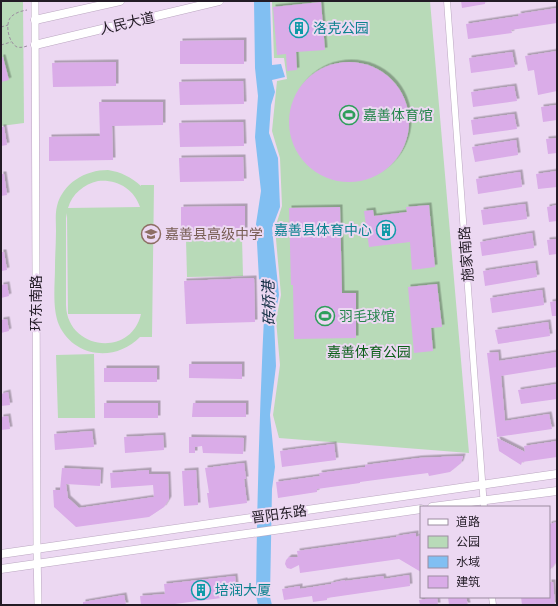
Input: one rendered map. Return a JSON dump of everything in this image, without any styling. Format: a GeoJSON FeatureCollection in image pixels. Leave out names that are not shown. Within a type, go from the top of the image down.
{"type":"FeatureCollection","features":[{"type":"Feature","properties":{"kind":"main road","name":"人民大道"},"geometry":{"type":"LineString","coordinates":[[35,20],[120,1]]}},
{"type":"Feature","properties":{"kind":"main road","name":"人民大道"},"geometry":{"type":"LineString","coordinates":[[35,45],[219,1]]}},
{"type":"Feature","properties":{"kind":"main road","name":"晋阳东路"},"geometry":{"type":"LineString","coordinates":[[1,554],[557,474]]}},
{"type":"Feature","properties":{"kind":"main road"},"geometry":{"type":"LineString","coordinates":[[445,506],[484,503],[557,491]]}},
{"type":"Feature","properties":{"kind":"main road","name":"晋阳东路"},"geometry":{"type":"LineString","coordinates":[[1,569],[420,509]]}},
{"type":"Feature","properties":{"kind":"street","name":"施家南路"},"geometry":{"type":"LineString","coordinates":[[447,1],[484,503]]}},
{"type":"Feature","properties":{"kind":"street","name":"环东南路"},"geometry":{"type":"LineString","coordinates":[[35,5],[38,605]]}},
{"type":"Feature","properties":{"kind":"path"},"geometry":{"type":"LineString","coordinates":[[35,5],[18,12],[10,19],[8,29],[12,42],[16,46],[21,48],[35,45]]}},
{"type":"Feature","properties":{"kind":"path"},"geometry":{"type":"LineString","coordinates":[[1,26],[9,25]]}},
{"type":"Feature","properties":{"kind":"path"},"geometry":{"type":"LineString","coordinates":[[1,45],[12,42]]}},
{"type":"Feature","properties":{"kind":"green space"},"geometry":{"type":"Polygon","coordinates":[[[1,1],[23,1],[24,123],[1,126],[1,1]]]}},
{"type":"Feature","properties":{"kind":"green space","name":"嘉善体育公园"},"geometry":{"type":"Polygon","coordinates":[[[430,1],[469,453],[279,438],[273,415],[280,365],[276,320],[281,295],[275,228],[282,206],[280,158],[272,131],[277,81],[287,79],[284,58],[274,58],[272,2],[430,1]]]}},
{"type":"Feature","properties":{"kind":"green space"},"geometry":{"type":"Polygon","coordinates":[[[108,170],[117,172],[130,178],[141,186],[154,185],[152,337],[140,337],[130,345],[108,353],[96,353],[85,350],[75,344],[66,336],[59,325],[55,311],[54,289],[57,206],[64,191],[76,179],[91,172],[108,170]],[[93,182],[79,190],[72,198],[68,208],[140,207],[134,195],[124,186],[112,182],[93,182]],[[67,213],[66,305],[69,320],[77,332],[88,339],[100,343],[113,342],[125,337],[135,328],[141,314],[68,314],[67,213]]]}},
{"type":"Feature","properties":{"kind":"green space"},"geometry":{"type":"Polygon","coordinates":[[[242,238],[243,276],[187,277],[186,239],[242,238]]]}},
{"type":"Feature","properties":{"kind":"green space"},"geometry":{"type":"Polygon","coordinates":[[[94,354],[95,418],[58,418],[56,355],[94,354]]]}},
{"type":"Feature","properties":{"kind":"water","name":"砖桥港"},"geometry":{"type":"Polygon","coordinates":[[[254,1],[270,1],[272,65],[281,64],[285,77],[272,80],[275,92],[271,105],[269,133],[278,158],[280,207],[272,228],[279,295],[274,320],[276,366],[270,415],[275,467],[272,489],[270,597],[272,605],[258,605],[256,596],[259,446],[265,296],[259,280],[256,224],[261,191],[255,137],[258,96],[255,68],[254,1]]]}},
{"type":"Feature","properties":{"kind":"building"},"geometry":{"type":"Polygon","coordinates":[[[461,1],[485,1],[485,4],[462,8],[461,1]]]}},
{"type":"Feature","properties":{"kind":"building","name":"洛克公园"},"geometry":{"type":"Polygon","coordinates":[[[321,2],[325,50],[296,52],[297,70],[287,71],[286,54],[277,55],[273,7],[321,2]]]}},
{"type":"Feature","properties":{"kind":"building"},"geometry":{"type":"Polygon","coordinates":[[[557,8],[557,23],[511,30],[512,33],[468,39],[466,24],[519,16],[518,14],[557,8]]]}},
{"type":"Feature","properties":{"kind":"building"},"geometry":{"type":"Polygon","coordinates":[[[244,40],[244,64],[180,64],[180,41],[244,40]]]}},
{"type":"Feature","properties":{"kind":"building"},"geometry":{"type":"Polygon","coordinates":[[[557,51],[557,91],[538,95],[534,70],[528,71],[525,56],[557,51]]]}},
{"type":"Feature","properties":{"kind":"building"},"geometry":{"type":"Polygon","coordinates":[[[512,52],[515,67],[471,73],[469,58],[512,52]]]}},
{"type":"Feature","properties":{"kind":"building"},"geometry":{"type":"Polygon","coordinates":[[[1,57],[3,57],[9,80],[1,82],[1,57]]]}},
{"type":"Feature","properties":{"kind":"building"},"geometry":{"type":"Polygon","coordinates":[[[116,62],[116,86],[53,87],[52,63],[116,62]]]}},
{"type":"Feature","properties":{"kind":"building","name":"嘉善体育馆"},"geometry":{"type":"Polygon","coordinates":[[[349,62],[372,67],[382,72],[391,80],[399,89],[404,99],[409,122],[404,145],[399,155],[391,164],[382,172],[372,177],[349,182],[326,177],[316,172],[307,164],[299,155],[294,145],[289,122],[294,99],[299,89],[307,80],[316,72],[326,67],[349,62]]]}},
{"type":"Feature","properties":{"kind":"building"},"geometry":{"type":"Polygon","coordinates":[[[243,81],[244,104],[180,105],[179,82],[243,81]]]}},
{"type":"Feature","properties":{"kind":"building"},"geometry":{"type":"Polygon","coordinates":[[[514,86],[517,101],[473,107],[471,92],[514,86]]]}},
{"type":"Feature","properties":{"kind":"building"},"geometry":{"type":"Polygon","coordinates":[[[99,102],[163,102],[163,125],[112,126],[113,160],[49,161],[49,137],[100,136],[99,102]]]}},
{"type":"Feature","properties":{"kind":"building"},"geometry":{"type":"Polygon","coordinates":[[[557,105],[557,120],[543,122],[541,107],[557,105]]]}},
{"type":"Feature","properties":{"kind":"building"},"geometry":{"type":"Polygon","coordinates":[[[514,114],[517,129],[473,135],[471,120],[514,114]]]}},
{"type":"Feature","properties":{"kind":"building"},"geometry":{"type":"Polygon","coordinates":[[[243,122],[244,146],[180,147],[179,123],[243,122]]]}},
{"type":"Feature","properties":{"kind":"building"},"geometry":{"type":"Polygon","coordinates":[[[1,127],[4,127],[7,145],[1,146],[1,127]]]}},
{"type":"Feature","properties":{"kind":"building"},"geometry":{"type":"Polygon","coordinates":[[[557,138],[557,153],[548,154],[546,139],[557,138]]]}},
{"type":"Feature","properties":{"kind":"building"},"geometry":{"type":"Polygon","coordinates":[[[516,140],[518,155],[475,162],[472,147],[516,140]]]}},
{"type":"Feature","properties":{"kind":"building"},"geometry":{"type":"Polygon","coordinates":[[[243,157],[244,181],[180,182],[179,158],[243,157]]]}},
{"type":"Feature","properties":{"kind":"building"},"geometry":{"type":"Polygon","coordinates":[[[557,171],[557,187],[538,189],[536,174],[557,171]]]}},
{"type":"Feature","properties":{"kind":"building"},"geometry":{"type":"Polygon","coordinates":[[[520,172],[522,187],[478,194],[476,179],[520,172]]]}},
{"type":"Feature","properties":{"kind":"building"},"geometry":{"type":"Polygon","coordinates":[[[1,174],[4,174],[7,195],[1,196],[1,174]]]}},
{"type":"Feature","properties":{"kind":"building"},"geometry":{"type":"Polygon","coordinates":[[[525,204],[527,219],[483,225],[481,210],[525,204]]]}},
{"type":"Feature","properties":{"kind":"building"},"geometry":{"type":"Polygon","coordinates":[[[429,205],[435,267],[412,270],[410,242],[369,247],[364,211],[373,210],[374,216],[407,212],[406,207],[429,205]]]}},
{"type":"Feature","properties":{"kind":"building"},"geometry":{"type":"Polygon","coordinates":[[[557,205],[557,221],[549,222],[547,207],[557,205]]]}},
{"type":"Feature","properties":{"kind":"building"},"geometry":{"type":"Polygon","coordinates":[[[245,206],[245,230],[181,231],[181,207],[245,206]]]}},
{"type":"Feature","properties":{"kind":"building"},"geometry":{"type":"Polygon","coordinates":[[[340,207],[342,293],[356,293],[356,338],[294,339],[289,208],[340,207]]]}},
{"type":"Feature","properties":{"kind":"building"},"geometry":{"type":"Polygon","coordinates":[[[532,233],[534,248],[482,256],[480,242],[532,233]]]}},
{"type":"Feature","properties":{"kind":"building"},"geometry":{"type":"Polygon","coordinates":[[[557,239],[557,254],[549,255],[547,240],[557,239]]]}},
{"type":"Feature","properties":{"kind":"building"},"geometry":{"type":"Polygon","coordinates":[[[1,252],[4,252],[7,270],[1,271],[1,252]]]}},
{"type":"Feature","properties":{"kind":"building"},"geometry":{"type":"Polygon","coordinates":[[[535,263],[537,277],[485,286],[483,271],[535,263]]]}},
{"type":"Feature","properties":{"kind":"building"},"geometry":{"type":"Polygon","coordinates":[[[254,278],[255,322],[186,324],[184,281],[254,278]]]}},
{"type":"Feature","properties":{"kind":"building"},"geometry":{"type":"Polygon","coordinates":[[[7,284],[9,296],[1,298],[1,285],[7,284]]]}},
{"type":"Feature","properties":{"kind":"building"},"geometry":{"type":"Polygon","coordinates":[[[437,284],[442,327],[431,328],[433,351],[414,353],[408,287],[437,284]]]}},
{"type":"Feature","properties":{"kind":"building"},"geometry":{"type":"Polygon","coordinates":[[[542,290],[544,305],[492,313],[490,298],[542,290]]]}},
{"type":"Feature","properties":{"kind":"building"},"geometry":{"type":"Polygon","coordinates":[[[557,301],[557,316],[552,316],[550,302],[557,301]]]}},
{"type":"Feature","properties":{"kind":"building"},"geometry":{"type":"Polygon","coordinates":[[[7,319],[9,331],[1,333],[1,320],[7,319]]]}},
{"type":"Feature","properties":{"kind":"building"},"geometry":{"type":"Polygon","coordinates":[[[548,322],[550,336],[498,344],[495,330],[548,322]]]}},
{"type":"Feature","properties":{"kind":"building"},"geometry":{"type":"Polygon","coordinates":[[[498,352],[499,361],[557,352],[557,367],[501,376],[505,421],[549,414],[552,429],[497,437],[487,353],[498,352]]]}},
{"type":"Feature","properties":{"kind":"building"},"geometry":{"type":"Polygon","coordinates":[[[189,364],[242,364],[242,379],[189,378],[189,364]]]}},
{"type":"Feature","properties":{"kind":"building"},"geometry":{"type":"Polygon","coordinates":[[[104,368],[157,368],[157,382],[104,382],[104,368]]]}},
{"type":"Feature","properties":{"kind":"building"},"geometry":{"type":"Polygon","coordinates":[[[557,384],[557,399],[521,404],[518,390],[557,384]]]}},
{"type":"Feature","properties":{"kind":"building"},"geometry":{"type":"Polygon","coordinates":[[[8,392],[10,405],[1,406],[1,394],[8,392]]]}},
{"type":"Feature","properties":{"kind":"building"},"geometry":{"type":"Polygon","coordinates":[[[104,403],[158,403],[158,418],[104,418],[104,403]]]}},
{"type":"Feature","properties":{"kind":"building"},"geometry":{"type":"Polygon","coordinates":[[[193,403],[246,403],[246,417],[192,417],[193,403]]]}},
{"type":"Feature","properties":{"kind":"building"},"geometry":{"type":"Polygon","coordinates":[[[8,416],[10,429],[1,430],[1,417],[8,416]]]}},
{"type":"Feature","properties":{"kind":"building"},"geometry":{"type":"Polygon","coordinates":[[[92,431],[94,447],[55,450],[54,434],[92,431]]]}},
{"type":"Feature","properties":{"kind":"building"},"geometry":{"type":"Polygon","coordinates":[[[163,435],[164,450],[125,453],[124,437],[163,435]]]}},
{"type":"Feature","properties":{"kind":"building"},"geometry":{"type":"Polygon","coordinates":[[[189,437],[244,438],[243,454],[203,453],[202,446],[195,447],[195,453],[189,453],[189,437]]]}},
{"type":"Feature","properties":{"kind":"building"},"geometry":{"type":"Polygon","coordinates":[[[497,438],[525,452],[524,446],[557,441],[557,457],[522,462],[521,465],[499,451],[497,438]]]}},
{"type":"Feature","properties":{"kind":"building"},"geometry":{"type":"Polygon","coordinates":[[[334,444],[336,460],[282,467],[280,451],[334,444]]]}},
{"type":"Feature","properties":{"kind":"building"},"geometry":{"type":"Polygon","coordinates":[[[463,456],[461,463],[450,472],[429,476],[428,473],[360,482],[317,489],[317,492],[278,498],[276,482],[320,476],[319,473],[365,467],[365,465],[419,458],[463,456]]]}},
{"type":"Feature","properties":{"kind":"building"},"geometry":{"type":"Polygon","coordinates":[[[244,463],[247,503],[209,508],[207,493],[209,493],[205,468],[244,463]]]}},
{"type":"Feature","properties":{"kind":"building"},"geometry":{"type":"Polygon","coordinates":[[[62,468],[101,470],[100,486],[66,484],[68,498],[79,508],[154,497],[153,485],[111,488],[110,473],[149,470],[149,474],[168,474],[169,499],[164,507],[149,517],[76,527],[54,507],[53,490],[60,490],[62,468]]]}},
{"type":"Feature","properties":{"kind":"building"},"geometry":{"type":"Polygon","coordinates":[[[196,470],[198,505],[184,506],[182,471],[196,470]]]}},
{"type":"Feature","properties":{"kind":"building"},"geometry":{"type":"Polygon","coordinates":[[[557,522],[557,561],[550,570],[550,524],[557,522]]]}},
{"type":"Feature","properties":{"kind":"building"},"geometry":{"type":"Polygon","coordinates":[[[416,533],[416,537],[420,535],[420,571],[399,559],[300,573],[299,565],[291,569],[287,568],[285,564],[289,557],[298,557],[297,551],[397,537],[396,536],[416,533]]]}},
{"type":"Feature","properties":{"kind":"building"},"geometry":{"type":"Polygon","coordinates":[[[409,575],[410,586],[327,598],[327,600],[313,602],[312,596],[284,600],[282,589],[300,586],[300,589],[345,580],[383,576],[384,579],[409,575]]]}},
{"type":"Feature","properties":{"kind":"building","name":"培润大厦"},"geometry":{"type":"Polygon","coordinates":[[[235,576],[237,596],[167,605],[141,605],[140,596],[165,594],[164,584],[235,576]]]}},
{"type":"Feature","properties":{"kind":"building"},"geometry":{"type":"Polygon","coordinates":[[[550,582],[553,582],[555,605],[522,605],[521,598],[550,598],[550,582]]]}},
{"type":"Feature","properties":{"kind":"building"},"geometry":{"type":"Polygon","coordinates":[[[124,595],[126,605],[83,605],[83,602],[124,595]]]}},
{"type":"Feature","properties":{"kind":"building"},"geometry":{"type":"Polygon","coordinates":[[[437,598],[438,605],[420,605],[419,600],[437,598]]]}},
{"type":"Feature","properties":{"kind":"building"},"geometry":{"type":"Polygon","coordinates":[[[448,598],[466,598],[468,605],[449,605],[448,598]]]}},
{"type":"Feature","properties":{"kind":"place","name":"洛克公园"},"geometry":{"type":"Point","coordinates":[299,28]}},
{"type":"Feature","properties":{"kind":"place","name":"嘉善体育馆"},"geometry":{"type":"Point","coordinates":[349,115]}},
{"type":"Feature","properties":{"kind":"place","name":"嘉善县体育中心"},"geometry":{"type":"Point","coordinates":[386,230]}},
{"type":"Feature","properties":{"kind":"place","name":"嘉善县高级中学"},"geometry":{"type":"Point","coordinates":[151,234]}},
{"type":"Feature","properties":{"kind":"place","name":"羽毛球馆"},"geometry":{"type":"Point","coordinates":[325,316]}},
{"type":"Feature","properties":{"kind":"place","name":"培润大厦"},"geometry":{"type":"Point","coordinates":[201,590]}}]}
